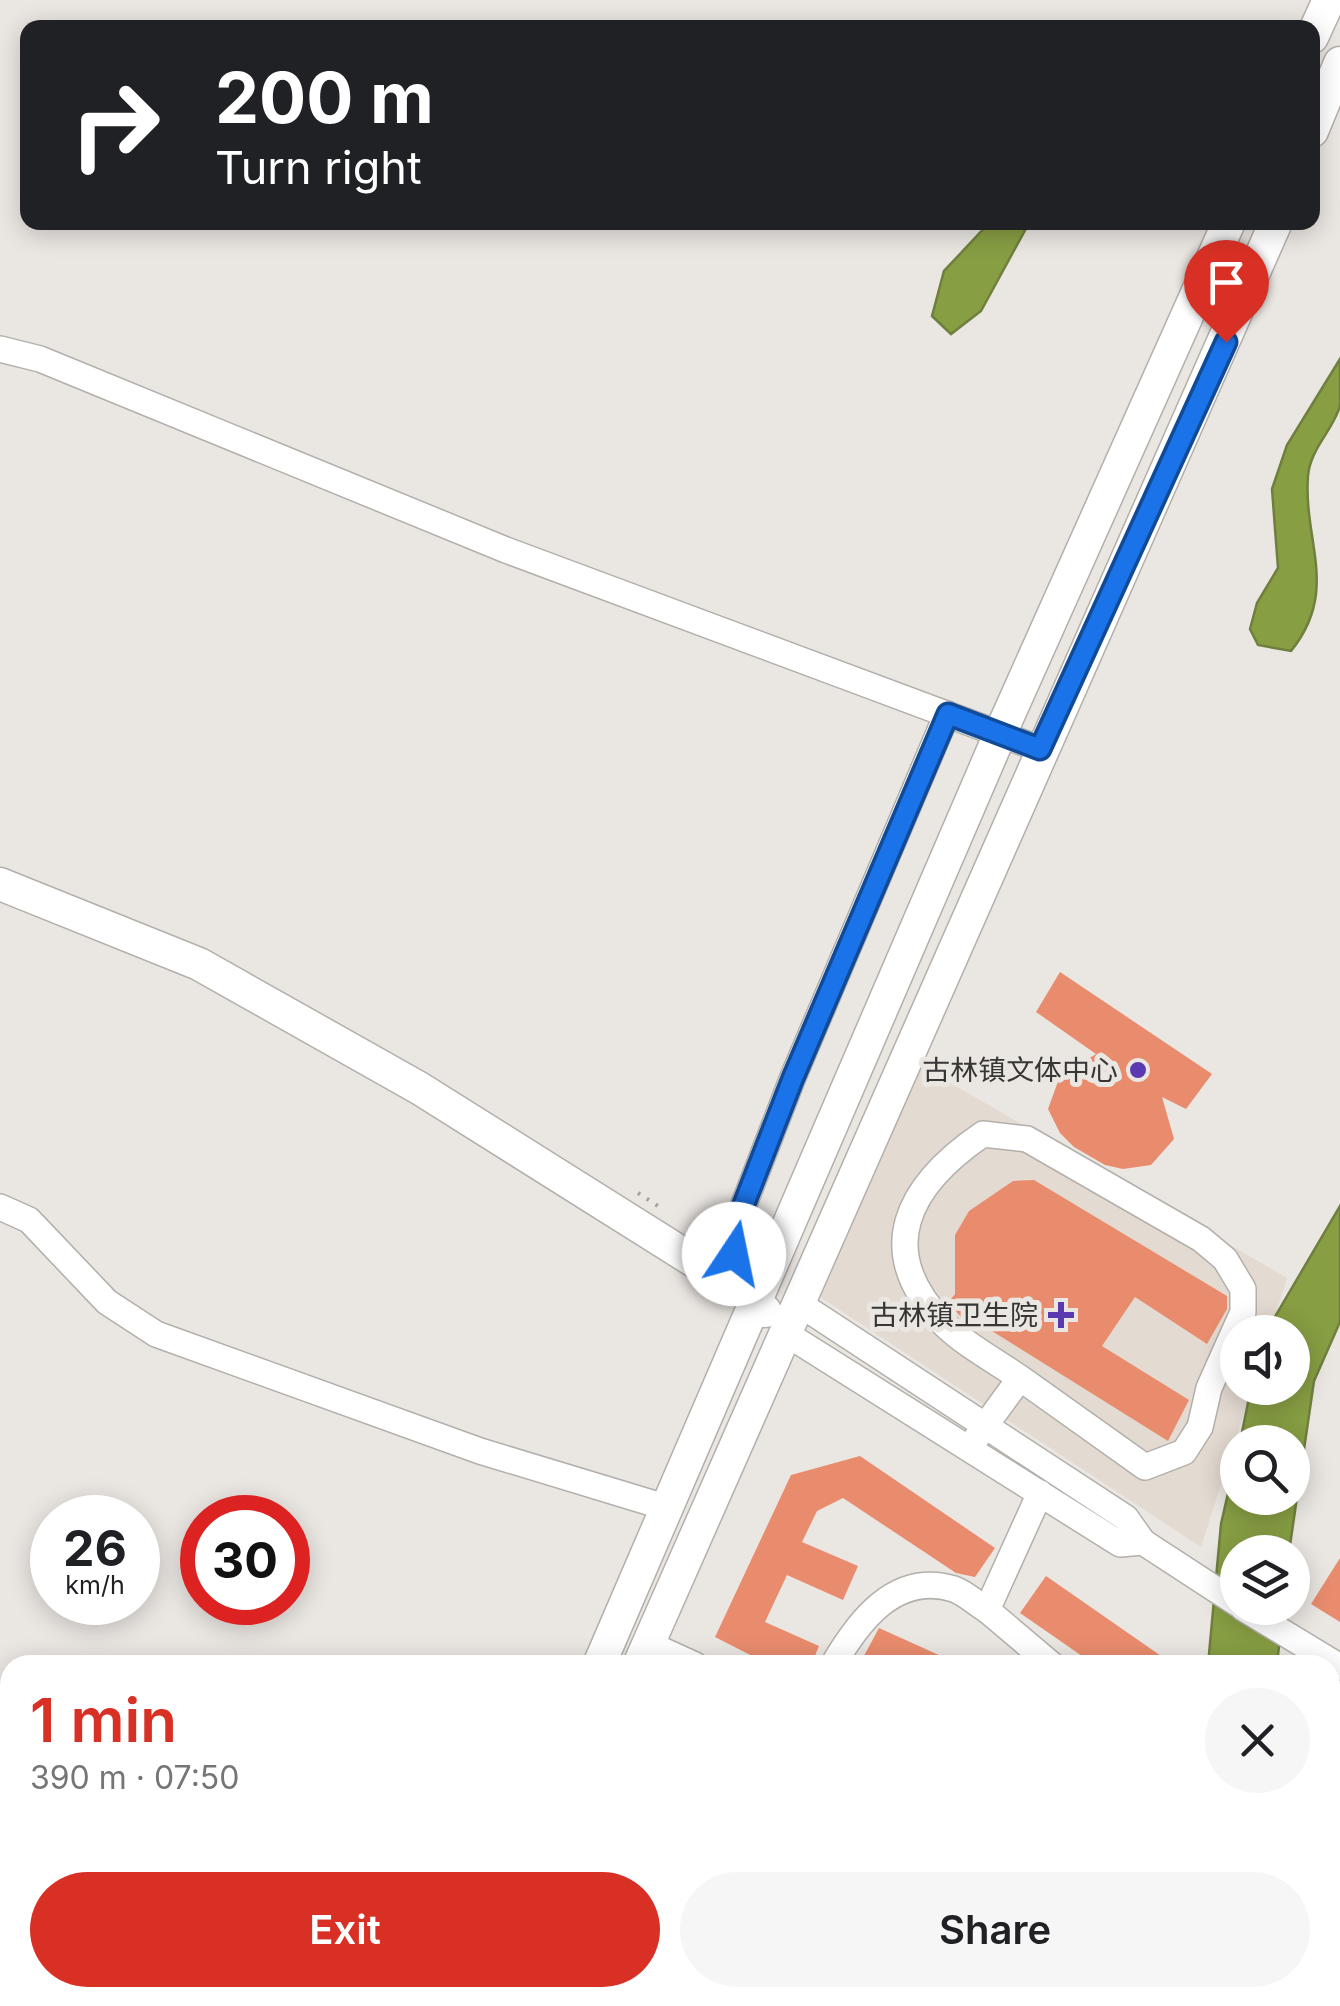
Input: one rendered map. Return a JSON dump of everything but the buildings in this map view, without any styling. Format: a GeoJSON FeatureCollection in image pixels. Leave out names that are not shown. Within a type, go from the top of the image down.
{"type":"FeatureCollection","features":[{"type":"Feature","properties":{"kind":"main road"},"geometry":{"type":"LineString","coordinates":[[1320,112],[1340,63]]}},
{"type":"Feature","properties":{"kind":"main road"},"geometry":{"type":"LineString","coordinates":[[602,1655],[668,1508],[753,1298],[1226,230]]}},
{"type":"Feature","properties":{"kind":"main road"},"geometry":{"type":"LineString","coordinates":[[644,1654],[1040,749],[1272,230]]}},
{"type":"Feature","properties":{"kind":"main road"},"geometry":{"type":"LineString","coordinates":[[0,884],[199,964],[419,1088],[753,1298],[792,1318]]}},
{"type":"Feature","properties":{"kind":"street"},"geometry":{"type":"LineString","coordinates":[[0,349],[40,359],[534,561],[1040,749]]}},
{"type":"Feature","properties":{"kind":"street"},"geometry":{"type":"LineString","coordinates":[[753,1298],[734,1254],[744,1204],[800,1060],[948,714]]}},
{"type":"Feature","properties":{"kind":"street"},"geometry":{"type":"LineString","coordinates":[[983,1134],[1027,1139],[1201,1239],[1225,1259],[1243,1289],[1244,1312],[1209,1388],[1200,1427],[1184,1452],[1144,1467],[1020,1378],[947,1327],[920,1296],[902,1256],[904,1228],[924,1188],[947,1158],[983,1134]]}},
{"type":"Feature","properties":{"kind":"street"},"geometry":{"type":"LineString","coordinates":[[0,1208],[29,1220],[107,1302],[156,1334],[480,1451],[668,1508]]}},
{"type":"Feature","properties":{"kind":"street"},"geometry":{"type":"LineString","coordinates":[[792,1318],[985,1426],[1126,1518],[1143,1542],[1220,1593]]}},
{"type":"Feature","properties":{"kind":"street"},"geometry":{"type":"LineString","coordinates":[[792,1318],[970,1448],[1040,1493],[1120,1544],[1143,1542]]}},
{"type":"Feature","properties":{"kind":"street"},"geometry":{"type":"LineString","coordinates":[[970,1448],[1020,1378]]}},
{"type":"Feature","properties":{"kind":"street"},"geometry":{"type":"LineString","coordinates":[[986,1610],[1040,1493]]}},
{"type":"Feature","properties":{"kind":"street"},"geometry":{"type":"LineString","coordinates":[[840,1655],[883,1598],[920,1587],[954,1589],[1040,1655]]}},
{"type":"Feature","properties":{"kind":"street"},"geometry":{"type":"LineString","coordinates":[[1271,1625],[1320,1655]]}},
{"type":"Feature","properties":{"kind":"shaded area"},"geometry":{"type":"Polygon","coordinates":[[[982,230],[1025,230],[981,311],[951,334],[932,316],[944,271],[982,230]]]}},
{"type":"Feature","properties":{"kind":"shaded area"},"geometry":{"type":"Polygon","coordinates":[[[1340,359],[1340,406],[1313,457],[1308,476],[1317,586],[1314,607],[1306,629],[1291,651],[1258,645],[1250,629],[1257,603],[1278,568],[1272,489],[1287,445],[1340,359]]]}},
{"type":"Feature","properties":{"kind":"shaded area","name":"古林镇卫生院"},"geometry":{"type":"Polygon","coordinates":[[[921,1066],[1287,1278],[1275,1315],[1220,1315],[1220,1405],[1247,1405],[1240,1425],[1220,1425],[1220,1488],[1201,1547],[820,1297],[921,1066]]]}},
{"type":"Feature","properties":{"kind":"shaded area"},"geometry":{"type":"Polygon","coordinates":[[[1340,1206],[1340,1322],[1314,1381],[1308,1425],[1243,1425],[1248,1405],[1310,1405],[1310,1315],[1276,1315],[1340,1206]]]}},
{"type":"Feature","properties":{"kind":"shaded area"},"geometry":{"type":"Polygon","coordinates":[[[1223,1515],[1294,1515],[1291,1535],[1220,1535],[1220,1625],[1281,1625],[1278,1655],[1209,1655],[1221,1524],[1223,1515]]]}},
{"type":"Feature","properties":{"kind":"place","name":"古林镇文体中心"},"geometry":{"type":"Point","coordinates":[1138,1070]}},
{"type":"Feature","properties":{"kind":"place","name":"古林镇卫生院"},"geometry":{"type":"Point","coordinates":[1061,1315]}},
{"type":"Feature","properties":{"kind":"route"},"geometry":{"type":"LineString","coordinates":[[734,1254],[744,1204],[793,1078],[948,714],[1040,749],[1226,342]]}}]}
